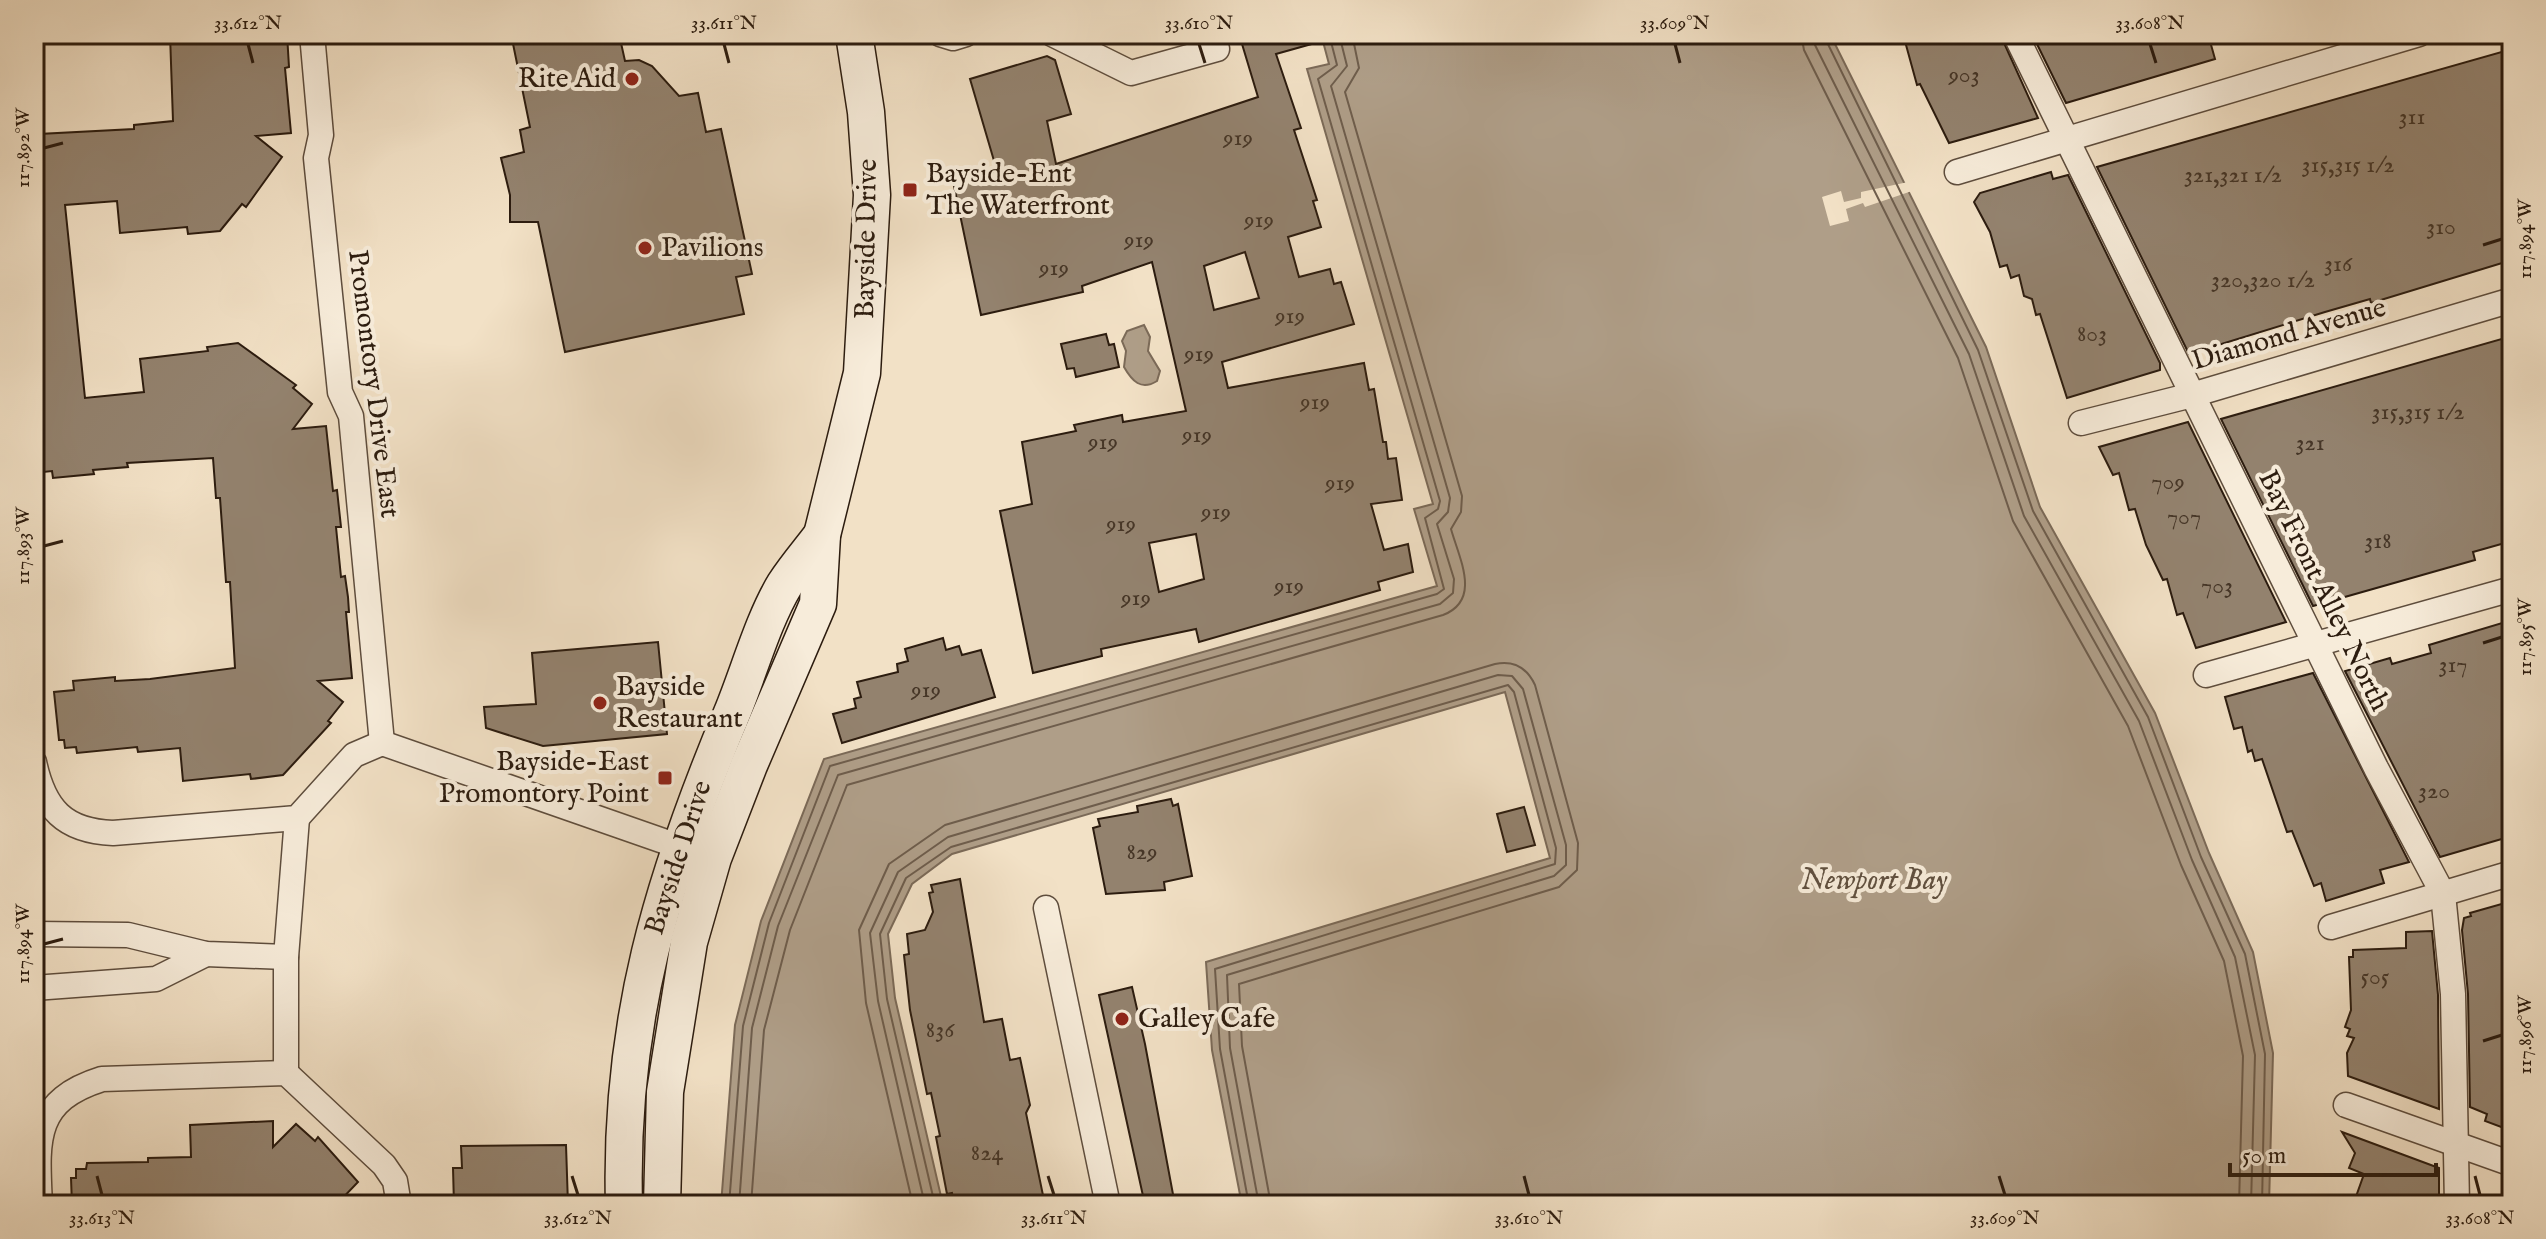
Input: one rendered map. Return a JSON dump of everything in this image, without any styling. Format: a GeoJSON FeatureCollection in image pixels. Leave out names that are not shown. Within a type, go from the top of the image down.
{"type":"FeatureCollection","features":[{"type":"Feature","properties":{"kind":"main road","name":"Bayside Drive"},"geometry":{"type":"LineString","coordinates":[[662,1205],[664,1107],[671,1037],[689,942],[713,858],[818,604],[822,535],[862,373],[870,278],[872,195],[866,112],[854,34]]}},
{"type":"Feature","properties":{"kind":"main road","name":"Bayside Drive"},"geometry":{"type":"LineString","coordinates":[[624,1205],[626,1098],[631,1044],[660,905],[679,846],[784,585],[822,535]]}},
{"type":"Feature","properties":{"kind":"street","name":"Promontory Drive East"},"geometry":{"type":"LineString","coordinates":[[312,34],[321,135],[316,158],[340,392],[351,416],[382,743]]}},
{"type":"Feature","properties":{"kind":"street"},"geometry":{"type":"LineString","coordinates":[[940,34],[953,38],[966,34]]}},
{"type":"Feature","properties":{"kind":"street"},"geometry":{"type":"LineString","coordinates":[[1052,34],[1131,73],[1217,49],[1212,34]]}},
{"type":"Feature","properties":{"kind":"street","name":"Bay Front Alley North"},"geometry":{"type":"LineString","coordinates":[[2015,34],[2443,894],[2453,994],[2457,1205]]}},
{"type":"Feature","properties":{"kind":"street"},"geometry":{"type":"LineString","coordinates":[[1957,172],[2419,34]]}},
{"type":"Feature","properties":{"kind":"street","name":"Diamond Avenue"},"geometry":{"type":"LineString","coordinates":[[2081,423],[2192,395],[2512,300]]}},
{"type":"Feature","properties":{"kind":"street"},"geometry":{"type":"LineString","coordinates":[[2206,675],[2512,589]]}},
{"type":"Feature","properties":{"kind":"street"},"geometry":{"type":"LineString","coordinates":[[286,1073],[286,957],[297,818],[354,755],[382,743],[713,858]]}},
{"type":"Feature","properties":{"kind":"street"},"geometry":{"type":"LineString","coordinates":[[34,762],[45,798],[62,819],[86,832],[297,818]]}},
{"type":"Feature","properties":{"kind":"street"},"geometry":{"type":"LineString","coordinates":[[2331,927],[2512,873]]}},
{"type":"Feature","properties":{"kind":"street"},"geometry":{"type":"LineString","coordinates":[[1046,908],[1108,1205]]}},
{"type":"Feature","properties":{"kind":"street"},"geometry":{"type":"LineString","coordinates":[[34,934],[128,935],[206,954],[286,957]]}},
{"type":"Feature","properties":{"kind":"street"},"geometry":{"type":"LineString","coordinates":[[34,988],[156,979],[206,954]]}},
{"type":"Feature","properties":{"kind":"street"},"geometry":{"type":"LineString","coordinates":[[40,1205],[37,1145],[45,1118],[60,1098],[79,1086],[102,1079],[286,1073],[384,1165],[395,1181],[399,1205]]}},
{"type":"Feature","properties":{"kind":"street"},"geometry":{"type":"LineString","coordinates":[[2346,1105],[2512,1164]]}},
{"type":"Feature","properties":{"kind":"water","name":"Newport Bay"},"geometry":{"type":"Polygon","coordinates":[[[1321,34],[1830,34],[1986,347],[2040,507],[2155,713],[2209,853],[2253,952],[2273,1053],[2269,1205],[1242,1205],[1212,1050],[1206,962],[1550,858],[1505,692],[952,854],[912,884],[888,934],[895,998],[943,1205],[721,1205],[735,1025],[761,921],[824,759],[1437,586],[1414,509],[1433,504],[1307,69],[1329,64],[1321,34]]]}},
{"type":"Feature","properties":{"kind":"water"},"geometry":{"type":"Polygon","coordinates":[[[1144,325],[1150,337],[1148,351],[1160,371],[1157,381],[1142,385],[1124,367],[1126,351],[1122,341],[1127,331],[1144,325]]]}},
{"type":"Feature","properties":{"kind":"pier"},"geometry":{"type":"Polygon","coordinates":[[[1908,182],[1912,191],[1865,207],[1863,203],[1846,209],[1849,221],[1830,226],[1822,197],[1841,191],[1844,202],[1861,198],[1861,192],[1908,182]]]}},
{"type":"Feature","properties":{"kind":"building"},"geometry":{"type":"Polygon","coordinates":[[[170,34],[287,34],[289,67],[285,68],[291,133],[256,136],[282,157],[246,207],[242,204],[220,231],[188,234],[187,227],[120,233],[117,201],[65,205],[85,398],[144,392],[140,359],[208,351],[207,347],[238,343],[296,385],[293,388],[312,404],[293,429],[326,426],[333,491],[337,490],[341,527],[336,527],[341,577],[345,576],[348,597],[349,612],[346,612],[352,678],[318,681],[343,702],[328,721],[331,723],[283,775],[251,779],[250,774],[183,781],[180,748],[138,752],[137,747],[77,753],[76,747],[65,748],[64,740],[59,740],[54,692],[74,690],[73,681],[115,677],[115,681],[150,679],[235,668],[230,582],[226,582],[220,498],[216,498],[213,458],[127,463],[128,467],[93,470],[94,474],[53,478],[52,471],[34,473],[34,415],[41,414],[34,349],[34,163],[42,163],[39,134],[134,129],[134,125],[173,121],[170,34]]]}},
{"type":"Feature","properties":{"kind":"building","name":"Pavilions"},"geometry":{"type":"Polygon","coordinates":[[[511,34],[619,34],[625,61],[639,60],[652,66],[679,96],[698,93],[706,132],[721,129],[752,274],[736,277],[744,314],[565,352],[538,222],[510,222],[510,195],[501,158],[524,152],[520,130],[530,127],[511,34]]]}},
{"type":"Feature","properties":{"kind":"building"},"geometry":{"type":"Polygon","coordinates":[[[1239,34],[1325,34],[1326,40],[1276,54],[1301,128],[1294,130],[1317,200],[1313,201],[1321,227],[1288,237],[1299,277],[1330,269],[1334,284],[1341,282],[1354,324],[1222,362],[1228,388],[1364,363],[1369,390],[1374,389],[1388,459],[1396,458],[1402,500],[1371,504],[1384,550],[1408,544],[1413,572],[1378,582],[1380,590],[1199,642],[1196,629],[1101,649],[1102,656],[1033,673],[1000,511],[1032,504],[1022,442],[1076,431],[1074,425],[1122,415],[1123,422],[1186,411],[1152,262],[1082,286],[1083,292],[981,315],[953,181],[997,171],[970,79],[1047,56],[1055,60],[1071,114],[1047,121],[1056,164],[1258,97],[1239,34]],[[1245,252],[1204,266],[1214,310],[1259,298],[1245,252]],[[1196,534],[1149,543],[1159,592],[1204,579],[1196,534]]]}},
{"type":"Feature","properties":{"kind":"building"},"geometry":{"type":"Polygon","coordinates":[[[1903,34],[2000,34],[2038,118],[1949,143],[1920,84],[1917,85],[1903,34]]]}},
{"type":"Feature","properties":{"kind":"building"},"geometry":{"type":"Polygon","coordinates":[[[2032,34],[2208,34],[2215,59],[2066,103],[2032,34]]]}},
{"type":"Feature","properties":{"kind":"building"},"geometry":{"type":"Polygon","coordinates":[[[2512,49],[2512,260],[2189,354],[2097,167],[2512,49]]]}},
{"type":"Feature","properties":{"kind":"building"},"geometry":{"type":"Polygon","coordinates":[[[2051,172],[2053,179],[2068,175],[2160,363],[2160,370],[2067,398],[2040,314],[2036,315],[2032,299],[2024,296],[2019,275],[2011,278],[2007,265],[2000,267],[1990,232],[1974,202],[1980,193],[2051,172]]]}},
{"type":"Feature","properties":{"kind":"building"},"geometry":{"type":"Polygon","coordinates":[[[1106,334],[1109,345],[1114,344],[1119,367],[1076,377],[1074,368],[1067,369],[1061,344],[1106,334]]]}},
{"type":"Feature","properties":{"kind":"building"},"geometry":{"type":"Polygon","coordinates":[[[2512,336],[2512,541],[2473,552],[2475,560],[2313,606],[2221,419],[2512,336]]]}},
{"type":"Feature","properties":{"kind":"building"},"geometry":{"type":"Polygon","coordinates":[[[2188,422],[2286,622],[2196,648],[2183,613],[2177,615],[2167,579],[2163,580],[2146,545],[2135,509],[2129,510],[2119,473],[2113,475],[2099,447],[2188,422]]]}},
{"type":"Feature","properties":{"kind":"building"},"geometry":{"type":"Polygon","coordinates":[[[2512,620],[2512,656],[2506,658],[2512,679],[2512,836],[2440,857],[2345,671],[2390,658],[2392,664],[2431,653],[2429,645],[2512,620]]]}},
{"type":"Feature","properties":{"kind":"building"},"geometry":{"type":"Polygon","coordinates":[[[943,638],[946,650],[959,646],[962,655],[981,650],[995,697],[842,743],[833,714],[856,708],[854,699],[861,697],[857,682],[898,672],[897,664],[908,661],[905,649],[943,638]]]}},
{"type":"Feature","properties":{"kind":"building"},"geometry":{"type":"Polygon","coordinates":[[[658,642],[667,734],[543,746],[486,728],[484,707],[536,704],[532,653],[658,642]]]}},
{"type":"Feature","properties":{"kind":"building"},"geometry":{"type":"Polygon","coordinates":[[[2313,673],[2409,862],[2380,870],[2384,883],[2326,901],[2321,883],[2314,886],[2292,831],[2287,832],[2262,759],[2255,761],[2252,750],[2248,752],[2242,727],[2234,729],[2225,697],[2313,673]]]}},
{"type":"Feature","properties":{"kind":"building"},"geometry":{"type":"Polygon","coordinates":[[[1171,799],[1173,806],[1178,804],[1192,876],[1164,882],[1165,890],[1106,894],[1093,828],[1100,826],[1098,819],[1138,812],[1137,806],[1171,799]]]}},
{"type":"Feature","properties":{"kind":"building"},"geometry":{"type":"Polygon","coordinates":[[[1524,807],[1535,845],[1507,852],[1497,814],[1524,807]]]}},
{"type":"Feature","properties":{"kind":"building"},"geometry":{"type":"Polygon","coordinates":[[[960,879],[984,1022],[1002,1019],[1010,1060],[1020,1058],[1030,1105],[1026,1113],[1045,1205],[954,1205],[952,1193],[947,1194],[936,1137],[940,1136],[931,1093],[927,1094],[910,1010],[904,955],[909,954],[907,934],[925,930],[933,912],[929,893],[933,892],[931,885],[960,879]]]}},
{"type":"Feature","properties":{"kind":"building"},"geometry":{"type":"Polygon","coordinates":[[[2512,901],[2512,1030],[2505,1050],[2512,1053],[2512,1131],[2485,1121],[2487,1114],[2470,1107],[2468,994],[2462,930],[2464,918],[2471,916],[2470,913],[2512,901]]]}},
{"type":"Feature","properties":{"kind":"building"},"geometry":{"type":"Polygon","coordinates":[[[2432,931],[2438,995],[2439,1109],[2348,1076],[2347,1053],[2354,1038],[2347,1036],[2350,1029],[2345,1027],[2351,1010],[2349,957],[2353,957],[2353,950],[2406,948],[2406,932],[2432,931]]]}},
{"type":"Feature","properties":{"kind":"building"},"geometry":{"type":"Polygon","coordinates":[[[1132,987],[1175,1205],[1145,1205],[1099,995],[1132,987]]]}},
{"type":"Feature","properties":{"kind":"building"},"geometry":{"type":"Polygon","coordinates":[[[273,1121],[273,1147],[296,1124],[315,1141],[318,1137],[358,1182],[336,1205],[72,1205],[71,1178],[76,1178],[76,1169],[86,1169],[87,1163],[148,1162],[148,1158],[191,1157],[190,1125],[273,1121]]]}},
{"type":"Feature","properties":{"kind":"building"},"geometry":{"type":"Polygon","coordinates":[[[2342,1132],[2439,1168],[2439,1205],[2353,1205],[2364,1174],[2349,1168],[2355,1153],[2342,1132]]]}},
{"type":"Feature","properties":{"kind":"building"},"geometry":{"type":"Polygon","coordinates":[[[566,1145],[568,1205],[454,1205],[453,1168],[462,1168],[461,1146],[566,1145]]]}},
{"type":"Feature","properties":{"kind":"place","name":"Rite Aid"},"geometry":{"type":"Point","coordinates":[632,79]}},
{"type":"Feature","properties":{"kind":"place","name":"Bayside-Ent The Waterfront"},"geometry":{"type":"Point","coordinates":[910,190]}},
{"type":"Feature","properties":{"kind":"place","name":"Pavilions"},"geometry":{"type":"Point","coordinates":[645,248]}},
{"type":"Feature","properties":{"kind":"place","name":"Bayside Restaurant"},"geometry":{"type":"Point","coordinates":[600,703]}},
{"type":"Feature","properties":{"kind":"place","name":"Bayside-East Promontory Point"},"geometry":{"type":"Point","coordinates":[665,778]}},
{"type":"Feature","properties":{"kind":"place","name":"Galley Cafe"},"geometry":{"type":"Point","coordinates":[1122,1019]}}]}
